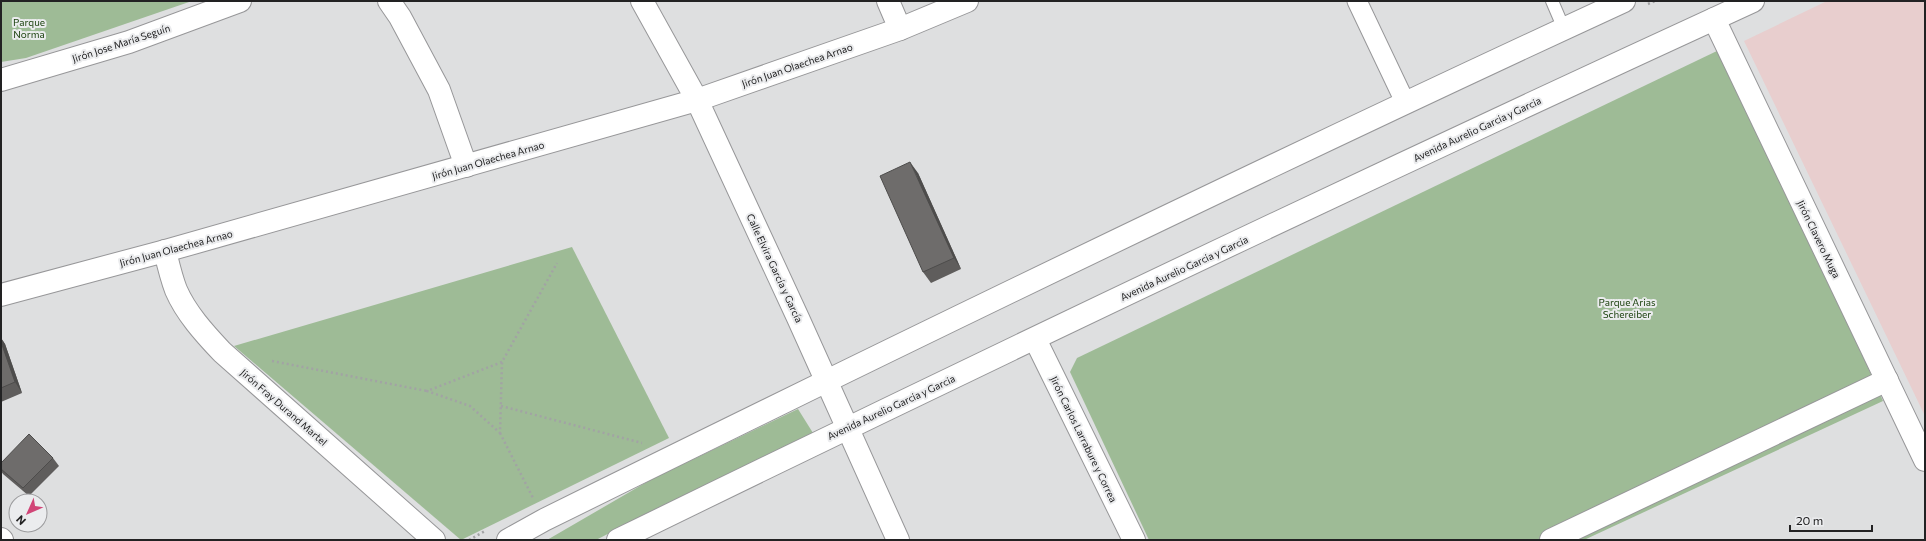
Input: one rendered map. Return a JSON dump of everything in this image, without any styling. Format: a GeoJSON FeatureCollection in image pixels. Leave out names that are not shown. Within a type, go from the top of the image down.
{"type":"FeatureCollection","features":[{"type":"Feature","properties":{"kind":"street","name":"Jirón Jose María Seguín"},"geometry":{"type":"LineString","coordinates":[[1,80],[129,42],[240,1]]}},
{"type":"Feature","properties":{"kind":"street"},"geometry":{"type":"LineString","coordinates":[[389,1],[400,17],[439,90],[466,166]]}},
{"type":"Feature","properties":{"kind":"street","name":"Calle Elvira García y García"},"geometry":{"type":"LineString","coordinates":[[642,1],[697,100],[898,540]]}},
{"type":"Feature","properties":{"kind":"street"},"geometry":{"type":"LineString","coordinates":[[888,1],[900,29]]}},
{"type":"Feature","properties":{"kind":"street","name":"Jirón Juan Olaechea Arnao"},"geometry":{"type":"LineString","coordinates":[[1,295],[165,251],[697,100],[900,29],[967,1]]}},
{"type":"Feature","properties":{"kind":"street"},"geometry":{"type":"LineString","coordinates":[[1357,1],[1405,102]]}},
{"type":"Feature","properties":{"kind":"street"},"geometry":{"type":"LineString","coordinates":[[508,540],[544,520],[680,453],[1405,102],[1624,1]]}},
{"type":"Feature","properties":{"kind":"street","name":"Avenida Aurelio Garcia y Garcia"},"geometry":{"type":"LineString","coordinates":[[618,540],[846,428],[1410,160],[1753,1]]}},
{"type":"Feature","properties":{"kind":"street","name":"Jirón Clavero Muga"},"geometry":{"type":"LineString","coordinates":[[1714,18],[1925,460]]}},
{"type":"Feature","properties":{"kind":"street","name":"Jirón Fray Durand Martel"},"geometry":{"type":"LineString","coordinates":[[165,251],[176,290],[188,312],[213,343],[434,540]]}},
{"type":"Feature","properties":{"kind":"street","name":"Jirón Carlos Larrabure y Correa"},"geometry":{"type":"LineString","coordinates":[[1035,339],[1134,540]]}},
{"type":"Feature","properties":{"kind":"street"},"geometry":{"type":"LineString","coordinates":[[1551,540],[1887,380]]}},
{"type":"Feature","properties":{"kind":"lane"},"geometry":{"type":"LineString","coordinates":[[1552,1],[1564,29]]}},
{"type":"Feature","properties":{"kind":"path"},"geometry":{"type":"LineString","coordinates":[[500,433],[502,362],[557,263]]}},
{"type":"Feature","properties":{"kind":"path"},"geometry":{"type":"LineString","coordinates":[[267,361],[427,391],[470,406],[500,433],[544,520]]}},
{"type":"Feature","properties":{"kind":"path"},"geometry":{"type":"LineString","coordinates":[[427,391],[502,362]]}},
{"type":"Feature","properties":{"kind":"path"},"geometry":{"type":"LineString","coordinates":[[501,406],[680,453]]}},
{"type":"Feature","properties":{"kind":"shaded area"},"geometry":{"type":"Polygon","coordinates":[[[1827,1],[1925,1],[1925,416],[1744,41],[1827,1]]]}},
{"type":"Feature","properties":{"kind":"green space","name":"Parque Norma"},"geometry":{"type":"Polygon","coordinates":[[[1,1],[192,1],[26,58],[1,62],[1,1]]]}},
{"type":"Feature","properties":{"kind":"green space","name":"Parque Arias Schereiber"},"geometry":{"type":"Polygon","coordinates":[[[1719,50],[1757,120],[1883,401],[1584,540],[1149,540],[1070,372],[1077,358],[1719,50]]]}},
{"type":"Feature","properties":{"kind":"green space"},"geometry":{"type":"Polygon","coordinates":[[[572,247],[669,438],[461,540],[234,346],[572,247]]]}},
{"type":"Feature","properties":{"kind":"green space"},"geometry":{"type":"Polygon","coordinates":[[[798,409],[813,433],[664,505],[596,540],[547,540],[652,479],[798,409]]]}},
{"type":"Feature","properties":{"kind":"building"},"geometry":{"type":"Polygon","coordinates":[[[910,162],[954,258],[923,272],[880,176],[910,162]]]}},
{"type":"Feature","properties":{"kind":"building"},"geometry":{"type":"Polygon","coordinates":[[[1,342],[15,382],[1,388],[1,342]]]}},
{"type":"Feature","properties":{"kind":"building"},"geometry":{"type":"Polygon","coordinates":[[[29,434],[53,458],[23,488],[1,469],[1,463],[29,434]]]}}]}
